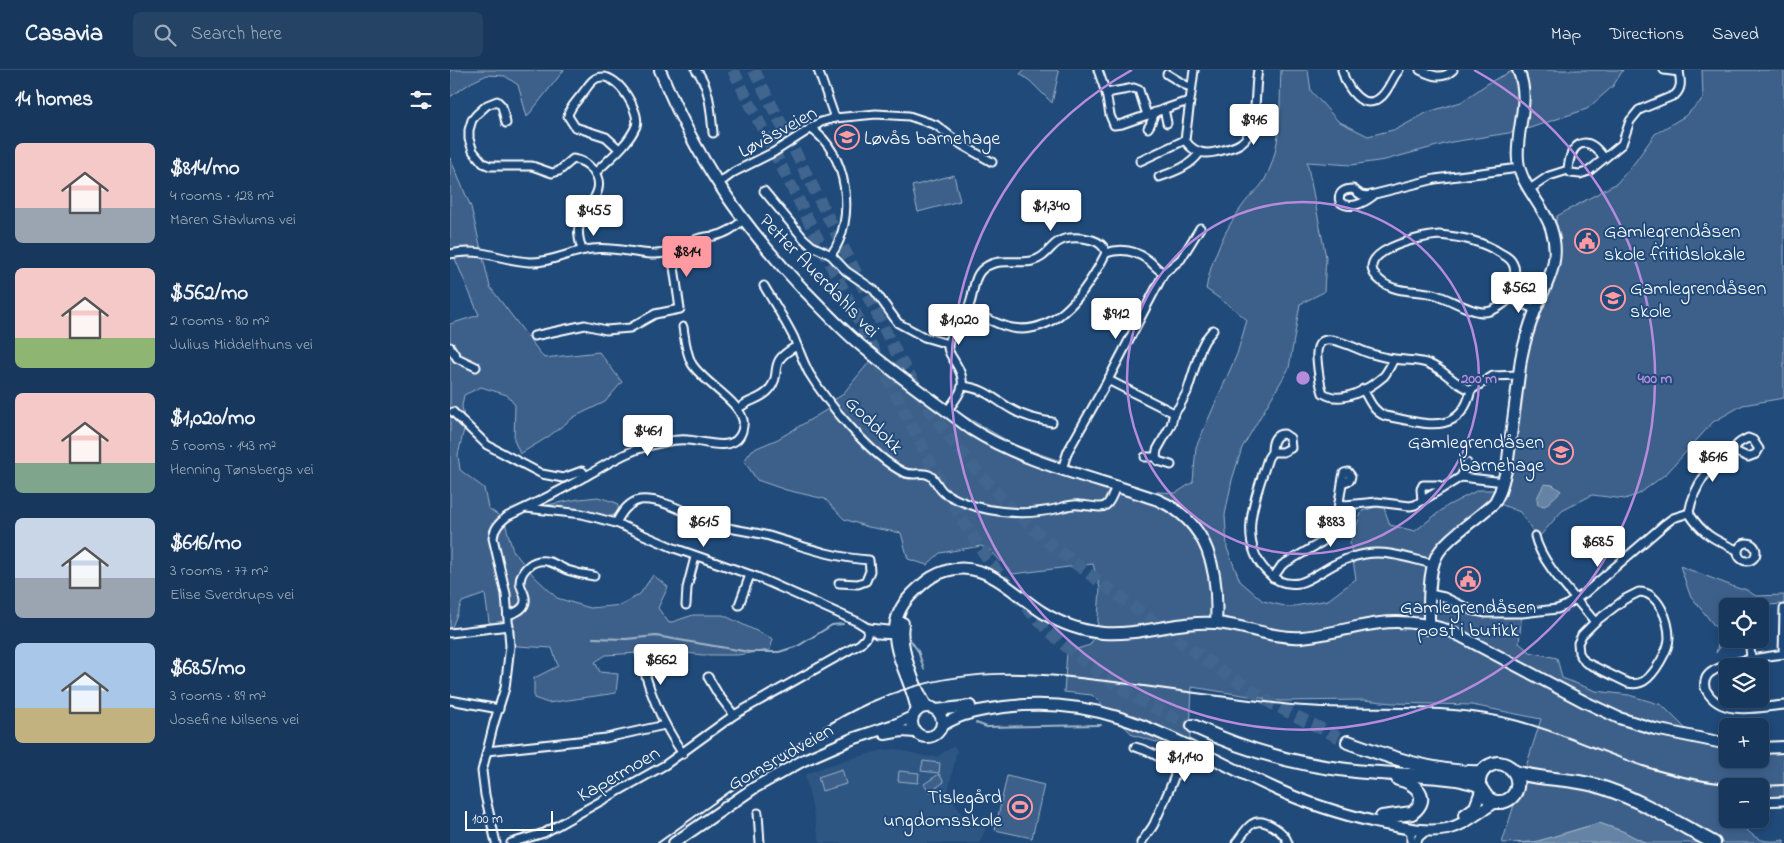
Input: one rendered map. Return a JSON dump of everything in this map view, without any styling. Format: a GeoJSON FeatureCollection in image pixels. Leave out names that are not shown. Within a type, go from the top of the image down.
{"type":"FeatureCollection","features":[{"type":"Feature","properties":{"kind":"highway"},"geometry":{"type":"LineString","coordinates":[[1193,726],[1235,744],[1274,757],[1326,768],[1458,780],[1480,788]]}},
{"type":"Feature","properties":{"kind":"highway"},"geometry":{"type":"LineString","coordinates":[[1348,742],[1411,762],[1468,772],[1482,772]]}},
{"type":"Feature","properties":{"kind":"highway"},"geometry":{"type":"LineString","coordinates":[[1699,843],[1638,810],[1601,795],[1553,785],[1534,785],[1516,791],[1508,799],[1496,802],[1487,798],[1480,788],[1479,779],[1482,772],[1489,766],[1498,763],[1508,766],[1515,772],[1533,777],[1576,781],[1605,788],[1643,804],[1714,843]]}},
{"type":"Feature","properties":{"kind":"highway"},"geometry":{"type":"LineString","coordinates":[[1515,772],[1518,782],[1516,791]]}},
{"type":"Feature","properties":{"kind":"highway"},"geometry":{"type":"LineString","coordinates":[[1374,773],[1408,781],[1415,786],[1420,794],[1419,804],[1412,813],[1382,817]]}},
{"type":"Feature","properties":{"kind":"street","name":"Petter Auerdahls vei"},"geometry":{"type":"LineString","coordinates":[[660,70],[693,142],[718,184],[781,266],[847,333],[883,364],[971,429],[995,443],[1062,469],[1170,506],[1193,524],[1202,536],[1210,559],[1217,602],[1216,623]]}},
{"type":"Feature","properties":{"kind":"street"},"geometry":{"type":"LineString","coordinates":[[696,70],[705,85],[714,133]]}},
{"type":"Feature","properties":{"kind":"street"},"geometry":{"type":"LineString","coordinates":[[818,70],[835,118]]}},
{"type":"Feature","properties":{"kind":"street"},"geometry":{"type":"LineString","coordinates":[[1098,70],[1114,125],[1189,102]]}},
{"type":"Feature","properties":{"kind":"street"},"geometry":{"type":"LineString","coordinates":[[1194,70],[1185,140],[1190,147],[1206,153],[1235,146],[1248,136],[1254,120],[1255,83],[1258,70]]}},
{"type":"Feature","properties":{"kind":"street"},"geometry":{"type":"LineString","coordinates":[[1342,70],[1352,92],[1363,101],[1370,101],[1376,100],[1381,96],[1399,70]]}},
{"type":"Feature","properties":{"kind":"street"},"geometry":{"type":"LineString","coordinates":[[1420,70],[1440,77],[1453,70]]}},
{"type":"Feature","properties":{"kind":"street"},"geometry":{"type":"LineString","coordinates":[[1426,627],[1433,564],[1442,548],[1495,502],[1504,482],[1524,344],[1536,310],[1551,277],[1555,252],[1551,229],[1548,220],[1519,168],[1518,155],[1525,101],[1524,86],[1518,70]]}},
{"type":"Feature","properties":{"kind":"street"},"geometry":{"type":"LineString","coordinates":[[1530,189],[1549,176],[1568,170],[1575,174],[1584,174],[1616,150],[1622,144],[1630,121],[1639,110],[1678,92],[1681,86],[1679,71],[1664,70]]}},
{"type":"Feature","properties":{"kind":"street"},"geometry":{"type":"LineString","coordinates":[[1167,74],[1185,85],[1191,86]]}},
{"type":"Feature","properties":{"kind":"street"},"geometry":{"type":"LineString","coordinates":[[595,173],[619,149],[637,124],[637,116],[622,90],[610,78],[602,77],[595,79],[570,109],[568,116],[575,127],[606,137],[619,149]]}},
{"type":"Feature","properties":{"kind":"street"},"geometry":{"type":"LineString","coordinates":[[1106,93],[1134,88],[1139,90],[1147,115]]}},
{"type":"Feature","properties":{"kind":"street"},"geometry":{"type":"LineString","coordinates":[[506,122],[502,106],[497,101],[487,105],[472,120],[469,140],[476,156],[483,163],[490,166],[532,166],[552,173],[559,170],[570,160],[576,159],[587,164],[595,173],[598,182],[597,196],[579,226],[582,250]]}},
{"type":"Feature","properties":{"kind":"street"},"geometry":{"type":"LineString","coordinates":[[1164,109],[1167,123]]}},
{"type":"Feature","properties":{"kind":"street"},"geometry":{"type":"LineString","coordinates":[[1148,128],[1156,112]]}},
{"type":"Feature","properties":{"kind":"street","name":"Løvåsveien"},"geometry":{"type":"LineString","coordinates":[[718,184],[734,172],[774,152],[825,120],[884,114],[916,117],[936,125],[962,145],[992,162]]}},
{"type":"Feature","properties":{"kind":"street"},"geometry":{"type":"LineString","coordinates":[[810,128],[822,136],[830,147],[842,173],[845,186],[845,210],[842,232],[839,243],[831,255]]}},
{"type":"Feature","properties":{"kind":"street"},"geometry":{"type":"LineString","coordinates":[[1140,161],[1185,140]]}},
{"type":"Feature","properties":{"kind":"street"},"geometry":{"type":"LineString","coordinates":[[1568,170],[1571,153],[1581,143],[1592,144],[1604,158]]}},
{"type":"Feature","properties":{"kind":"street"},"geometry":{"type":"LineString","coordinates":[[1159,177],[1196,159],[1200,152]]}},
{"type":"Feature","properties":{"kind":"street"},"geometry":{"type":"LineString","coordinates":[[1372,196],[1435,179],[1519,168]]}},
{"type":"Feature","properties":{"kind":"street"},"geometry":{"type":"LineString","coordinates":[[764,190],[808,243],[831,255],[846,270],[877,293],[898,323],[924,337],[948,344]]}},
{"type":"Feature","properties":{"kind":"street"},"geometry":{"type":"LineString","coordinates":[[450,254],[471,251],[483,252],[531,262],[553,259],[582,250],[600,248],[655,254],[670,252],[695,240],[724,233],[744,220]]}},
{"type":"Feature","properties":{"kind":"street"},"geometry":{"type":"LineString","coordinates":[[1062,469],[1070,448],[1164,273],[1181,259],[1200,228]]}},
{"type":"Feature","properties":{"kind":"street"},"geometry":{"type":"LineString","coordinates":[[1428,236],[1464,237],[1482,243],[1509,258],[1513,263],[1511,298],[1492,310],[1482,312],[1433,294],[1408,291],[1383,284],[1376,277],[1373,265],[1379,255],[1403,242],[1428,236]]}},
{"type":"Feature","properties":{"kind":"street"},"geometry":{"type":"LineString","coordinates":[[947,411],[960,394],[963,386],[961,373],[950,353],[948,344],[965,314],[975,289],[977,275],[986,266],[997,263],[1033,261],[1045,254],[1058,241],[1074,238],[1095,241],[1103,246],[1106,253]]}},
{"type":"Feature","properties":{"kind":"street"},"geometry":{"type":"LineString","coordinates":[[965,314],[978,314],[992,322],[1012,328],[1041,326],[1052,320],[1070,305],[1089,281],[1106,253],[1119,250],[1136,252],[1164,273]]}},
{"type":"Feature","properties":{"kind":"street"},"geometry":{"type":"LineString","coordinates":[[534,336],[585,325],[606,330],[630,328],[655,314],[680,309],[670,252]]}},
{"type":"Feature","properties":{"kind":"street","name":"Goddokk"},"geometry":{"type":"LineString","coordinates":[[764,286],[808,370],[824,394],[868,444],[904,473],[930,476],[946,494],[968,504],[982,508],[1034,513],[1073,505],[1101,507],[1111,500],[1116,486]]}},
{"type":"Feature","properties":{"kind":"street"},"geometry":{"type":"LineString","coordinates":[[1511,298],[1536,310]]}},
{"type":"Feature","properties":{"kind":"street"},"geometry":{"type":"LineString","coordinates":[[496,843],[485,795],[482,771],[505,688],[510,646],[505,588],[493,538],[494,533],[501,521],[623,454],[657,443],[675,440],[729,444],[737,440],[742,434],[743,419],[738,410],[693,365],[683,327]]}},
{"type":"Feature","properties":{"kind":"street"},"geometry":{"type":"LineString","coordinates":[[1171,466],[1161,463],[1156,456],[1157,450],[1171,425],[1174,413],[1187,392],[1205,340],[1213,330]]}},
{"type":"Feature","properties":{"kind":"street"},"geometry":{"type":"LineString","coordinates":[[1394,359],[1385,375],[1363,389],[1334,398],[1323,393],[1319,378],[1317,356],[1320,343],[1326,339],[1332,339],[1369,353],[1394,359],[1428,363],[1461,386],[1471,390]]}},
{"type":"Feature","properties":{"kind":"street"},"geometry":{"type":"LineString","coordinates":[[742,406],[762,396],[770,389],[780,358],[797,346]]}},
{"type":"Feature","properties":{"kind":"street"},"geometry":{"type":"LineString","coordinates":[[450,347],[457,358],[476,367]]}},
{"type":"Feature","properties":{"kind":"street"},"geometry":{"type":"LineString","coordinates":[[1363,389],[1377,413],[1385,416],[1439,424],[1453,419],[1460,414],[1465,407],[1471,390],[1493,376],[1519,375]]}},
{"type":"Feature","properties":{"kind":"street"},"geometry":{"type":"LineString","coordinates":[[1108,380],[1174,413]]}},
{"type":"Feature","properties":{"kind":"street"},"geometry":{"type":"LineString","coordinates":[[963,386],[985,392],[1012,410],[1026,416],[1052,422]]}},
{"type":"Feature","properties":{"kind":"street"},"geometry":{"type":"LineString","coordinates":[[453,412],[487,445],[527,468],[552,477],[563,478],[582,471],[586,476]]}},
{"type":"Feature","properties":{"kind":"street"},"geometry":{"type":"LineString","coordinates":[[1734,451],[1719,460],[1702,478],[1695,489],[1689,513],[1702,531],[1737,550]]}},
{"type":"Feature","properties":{"kind":"street"},"geometry":{"type":"LineString","coordinates":[[1272,452],[1268,458],[1250,526],[1252,545],[1257,559],[1273,578],[1286,583],[1300,583],[1346,559],[1375,553],[1433,564]]}},
{"type":"Feature","properties":{"kind":"street"},"geometry":{"type":"LineString","coordinates":[[1145,457],[1156,456]]}},
{"type":"Feature","properties":{"kind":"street"},"geometry":{"type":"LineString","coordinates":[[1461,477],[1467,463]]}},
{"type":"Feature","properties":{"kind":"street"},"geometry":{"type":"LineString","coordinates":[[1339,503],[1345,505],[1377,502],[1410,506],[1422,501],[1461,477],[1504,482]]}},
{"type":"Feature","properties":{"kind":"street"},"geometry":{"type":"LineString","coordinates":[[1273,578],[1282,565],[1322,542],[1331,534],[1336,522],[1342,483]]}},
{"type":"Feature","properties":{"kind":"street"},"geometry":{"type":"LineString","coordinates":[[1422,501],[1421,489],[1423,485],[1443,487]]}},
{"type":"Feature","properties":{"kind":"street"},"geometry":{"type":"LineString","coordinates":[[616,523],[622,512],[632,504],[643,500],[652,501],[668,505],[718,525],[768,536],[824,553],[869,560],[870,572],[866,581],[858,584],[839,583]]}},
{"type":"Feature","properties":{"kind":"street"},"geometry":{"type":"LineString","coordinates":[[526,508],[582,514],[616,523],[695,556],[750,575],[869,628],[877,634],[897,633]]}},
{"type":"Feature","properties":{"kind":"street"},"geometry":{"type":"LineString","coordinates":[[1430,594],[1444,597],[1471,610],[1486,613],[1522,613],[1557,609],[1576,600],[1672,518],[1689,513]]}},
{"type":"Feature","properties":{"kind":"street"},"geometry":{"type":"LineString","coordinates":[[1535,536],[1542,553],[1576,600],[1595,622]]}},
{"type":"Feature","properties":{"kind":"street"},"geometry":{"type":"LineString","coordinates":[[686,606],[686,588],[695,556]]}},
{"type":"Feature","properties":{"kind":"street"},"geometry":{"type":"LineString","coordinates":[[508,615],[521,609],[524,605],[524,596],[520,582],[524,570],[531,564],[544,560],[574,572],[594,576]]}},
{"type":"Feature","properties":{"kind":"street"},"geometry":{"type":"LineString","coordinates":[[1496,802],[1466,822],[1445,830],[1426,830],[1350,816],[1296,798],[1150,728],[1123,718],[1092,710],[1045,705],[1008,707],[964,714],[943,725],[938,733],[932,737],[921,737],[915,732],[912,724],[915,714],[912,691],[898,653],[897,633],[914,593],[927,580],[955,569],[972,570],[995,577],[1043,613],[1061,623],[1103,633],[1122,633],[1183,624],[1216,623],[1277,636],[1295,637],[1352,629],[1426,627],[1461,638],[1493,653],[1619,718],[1654,729],[1719,742]]}},
{"type":"Feature","properties":{"kind":"street"},"geometry":{"type":"LineString","coordinates":[[739,605],[750,575]]}},
{"type":"Feature","properties":{"kind":"street"},"geometry":{"type":"LineString","coordinates":[[1644,592],[1656,600],[1666,620],[1669,639],[1666,651],[1648,678],[1639,683],[1628,683],[1590,665],[1581,658],[1578,649],[1579,639],[1595,622],[1634,593],[1644,592]]}},
{"type":"Feature","properties":{"kind":"street"},"geometry":{"type":"LineString","coordinates":[[1757,658],[1783,654],[1784,609]]}},
{"type":"Feature","properties":{"kind":"street"},"geometry":{"type":"LineString","coordinates":[[450,633],[509,626]]}},
{"type":"Feature","properties":{"kind":"street","name":"Kapermoen"},"geometry":{"type":"LineString","coordinates":[[510,843],[544,834],[683,754],[734,715],[860,644],[866,638],[869,628]]}},
{"type":"Feature","properties":{"kind":"street"},"geometry":{"type":"LineString","coordinates":[[897,633],[918,690],[942,717],[943,725]]}},
{"type":"Feature","properties":{"kind":"street"},"geometry":{"type":"LineString","coordinates":[[640,652],[654,700],[665,725],[683,754]]}},
{"type":"Feature","properties":{"kind":"street"},"geometry":{"type":"LineString","coordinates":[[1719,669],[1711,672],[1705,682],[1706,690],[1719,704]]}},
{"type":"Feature","properties":{"kind":"street"},"geometry":{"type":"LineString","coordinates":[[708,677],[734,715]]}},
{"type":"Feature","properties":{"kind":"street"},"geometry":{"type":"LineString","coordinates":[[915,714],[932,708],[954,710],[994,702],[1032,699],[1068,700],[1105,706],[1160,726],[1298,792],[1345,808],[1382,817],[1430,824],[1444,823],[1459,818],[1470,811],[1477,803],[1480,788]]}},
{"type":"Feature","properties":{"kind":"street"},"geometry":{"type":"LineString","coordinates":[[450,700],[499,709]]}},
{"type":"Feature","properties":{"kind":"street"},"geometry":{"type":"LineString","coordinates":[[1769,706],[1784,705]]}},
{"type":"Feature","properties":{"kind":"street"},"geometry":{"type":"LineString","coordinates":[[1731,708],[1751,708]]}},
{"type":"Feature","properties":{"kind":"street","name":"Gomsrudveien"},"geometry":{"type":"LineString","coordinates":[[674,843],[748,792],[804,760],[852,738],[902,722],[915,714]]}},
{"type":"Feature","properties":{"kind":"street"},"geometry":{"type":"LineString","coordinates":[[487,751],[606,738],[665,725]]}},
{"type":"Feature","properties":{"kind":"street","name":"Gomsrudveien"},"geometry":{"type":"LineString","coordinates":[[685,843],[757,794],[821,758],[883,734],[898,731],[915,732]]}},
{"type":"Feature","properties":{"kind":"street"},"geometry":{"type":"LineString","coordinates":[[1135,747],[1145,749],[1170,764],[1175,778],[1154,824],[1141,843]]}},
{"type":"Feature","properties":{"kind":"street"},"geometry":{"type":"LineString","coordinates":[[1769,748],[1784,747]]}},
{"type":"Feature","properties":{"kind":"street"},"geometry":{"type":"LineString","coordinates":[[1769,802],[1784,801]]}},
{"type":"Feature","properties":{"kind":"street"},"geometry":{"type":"LineString","coordinates":[[758,813],[760,843]]}},
{"type":"Feature","properties":{"kind":"street"},"geometry":{"type":"LineString","coordinates":[[1236,843],[1253,823],[1257,822],[1264,822],[1280,830],[1288,843]]}},
{"type":"Feature","properties":{"kind":"street"},"geometry":{"type":"LineString","coordinates":[[1407,827],[1411,834],[1411,843]]}},
{"type":"Feature","properties":{"kind":"street"},"geometry":{"type":"LineString","coordinates":[[1416,843],[1426,830]]}},
{"type":"Feature","properties":{"kind":"shaded area"},"geometry":{"type":"Polygon","coordinates":[[[450,70],[564,70],[527,117],[518,85],[505,76],[487,75],[472,82],[450,97],[450,70]]]}},
{"type":"Feature","properties":{"kind":"shaded area"},"geometry":{"type":"Polygon","coordinates":[[[1024,70],[1056,70],[1059,72],[1052,103],[1030,81],[1020,74],[1024,70]]]}},
{"type":"Feature","properties":{"kind":"shaded area"},"geometry":{"type":"Polygon","coordinates":[[[1281,70],[1308,70],[1311,91],[1338,121],[1368,136],[1397,129],[1428,112],[1461,102],[1490,82],[1514,70],[1623,70],[1613,86],[1587,109],[1521,131],[1452,142],[1385,160],[1351,165],[1307,162],[1326,257],[1324,292],[1300,304],[1289,368],[1242,448],[1232,480],[1225,515],[1227,548],[1240,581],[1263,601],[1289,607],[1328,600],[1356,579],[1350,543],[1362,511],[1383,505],[1390,525],[1415,531],[1447,506],[1478,490],[1496,490],[1513,429],[1511,395],[1519,361],[1551,263],[1557,216],[1617,183],[1655,134],[1685,116],[1703,99],[1702,70],[1784,70],[1784,398],[1743,405],[1713,422],[1667,473],[1639,494],[1625,499],[1592,495],[1562,511],[1540,536],[1533,531],[1520,512],[1495,502],[1445,551],[1435,566],[1431,593],[1476,609],[1522,612],[1519,643],[1530,652],[1557,658],[1562,678],[1596,691],[1629,695],[1662,705],[1689,732],[1719,739],[1719,768],[1769,768],[1769,743],[1784,744],[1784,798],[1769,798],[1769,778],[1719,778],[1719,828],[1745,828],[1762,840],[1784,840],[1784,843],[1646,843],[1622,831],[1599,823],[1535,842],[1502,843],[1541,719],[1472,705],[1392,703],[1364,700],[1280,701],[1192,687],[1189,758],[1166,745],[1133,735],[1092,695],[1064,692],[1067,652],[1090,645],[1097,633],[1100,588],[1093,564],[1013,574],[991,551],[981,546],[940,553],[927,565],[908,559],[901,533],[868,527],[844,519],[825,499],[786,490],[757,480],[744,461],[752,450],[778,439],[828,409],[831,402],[842,395],[875,355],[928,395],[1015,445],[1145,491],[1176,493],[1193,482],[1196,447],[1237,354],[1247,320],[1206,289],[1208,278],[1215,256],[1230,224],[1245,202],[1263,183],[1271,166],[1279,126],[1281,70]]]}},
{"type":"Feature","properties":{"kind":"shaded area"},"geometry":{"type":"Polygon","coordinates":[[[450,158],[471,207],[490,287],[544,358],[599,352],[622,382],[605,402],[574,417],[548,437],[520,454],[514,440],[515,405],[507,395],[481,387],[464,395],[462,406],[465,425],[458,455],[460,470],[484,488],[488,508],[504,519],[513,551],[535,577],[557,598],[590,608],[622,605],[640,594],[653,575],[668,587],[658,608],[669,623],[693,615],[723,615],[773,639],[770,650],[737,655],[703,655],[669,651],[606,655],[595,662],[600,672],[618,674],[616,693],[548,703],[534,698],[534,678],[558,666],[552,648],[517,646],[502,627],[489,622],[485,594],[462,602],[450,632],[450,324],[479,315],[450,247],[450,158]]]}},
{"type":"Feature","properties":{"kind":"shaded area"},"geometry":{"type":"Polygon","coordinates":[[[954,175],[960,201],[918,212],[912,186],[954,175]]]}},
{"type":"Feature","properties":{"kind":"shaded area"},"geometry":{"type":"Polygon","coordinates":[[[1544,484],[1553,485],[1561,491],[1545,506],[1538,505],[1537,498],[1544,484]]]}},
{"type":"Feature","properties":{"kind":"shaded area"},"geometry":{"type":"Polygon","coordinates":[[[598,497],[617,503],[619,511],[608,517],[547,505],[579,499],[598,497]]]}},
{"type":"Feature","properties":{"kind":"shaded area"},"geometry":{"type":"Polygon","coordinates":[[[1680,566],[1740,589],[1745,589],[1756,596],[1784,595],[1784,604],[1769,605],[1769,598],[1719,598],[1719,632],[1690,595],[1680,566]]]}},
{"type":"Feature","properties":{"kind":"shaded area"},"geometry":{"type":"Polygon","coordinates":[[[1719,638],[1720,648],[1716,653],[1719,638]]]}},
{"type":"Feature","properties":{"kind":"shaded area"},"geometry":{"type":"Polygon","coordinates":[[[954,746],[957,750],[948,792],[962,815],[988,816],[985,831],[979,843],[820,843],[805,775],[845,760],[884,750],[896,749],[928,757],[938,756],[954,746]]]}},
{"type":"Feature","properties":{"kind":"shaded area"},"geometry":{"type":"Polygon","coordinates":[[[923,761],[940,763],[939,773],[921,771],[923,761]]]}},
{"type":"Feature","properties":{"kind":"shaded area"},"geometry":{"type":"Polygon","coordinates":[[[842,769],[846,784],[822,791],[818,777],[842,769]]]}},
{"type":"Feature","properties":{"kind":"shaded area"},"geometry":{"type":"Polygon","coordinates":[[[899,771],[919,773],[918,783],[898,781],[899,771]]]}},
{"type":"Feature","properties":{"kind":"shaded area"},"geometry":{"type":"Polygon","coordinates":[[[939,774],[944,782],[930,792],[924,784],[939,774]]]}},
{"type":"Feature","properties":{"kind":"shaded area","name":"Tislegård ungdomsskole"},"geometry":{"type":"Polygon","coordinates":[[[1007,776],[1044,785],[1032,838],[995,830],[1007,776]]]}},
{"type":"Feature","properties":{"kind":"shaded area"},"geometry":{"type":"Polygon","coordinates":[[[1599,823],[1622,831],[1646,843],[1518,843],[1535,842],[1599,823]]]}},
{"type":"Feature","properties":{"kind":"waterway"},"geometry":{"type":"LineString","coordinates":[[593,638],[626,639],[656,636],[749,652],[779,652],[798,646],[832,625],[843,624]]}},
{"type":"Feature","properties":{"kind":"waterway"},"geometry":{"type":"LineString","coordinates":[[909,638],[918,651],[924,669]]}},
{"type":"Feature","properties":{"kind":"waterway"},"geometry":{"type":"LineString","coordinates":[[976,723],[987,727],[1101,725]]}},
{"type":"Feature","properties":{"kind":"tunnel"},"geometry":{"type":"LineString","coordinates":[[733,70],[935,472],[984,553],[1011,589],[1041,623],[1074,653],[1110,681],[1149,705],[1193,726]]}},
{"type":"Feature","properties":{"kind":"tunnel"},"geometry":{"type":"LineString","coordinates":[[754,70],[898,356],[934,416],[955,445],[983,478],[1013,510],[1052,546],[1204,659],[1274,705],[1348,742]]}},
{"type":"Feature","properties":{"kind":"railway"},"geometry":{"type":"LineString","coordinates":[[658,843],[803,740],[871,702],[936,681],[998,674],[1062,676],[1264,702],[1310,706],[1448,709],[1475,712],[1538,727],[1643,766],[1678,776],[1730,784],[1784,785]]}},
{"type":"Feature","properties":{"kind":"place","name":"Løvås barnehage"},"geometry":{"type":"Point","coordinates":[847,137]}},
{"type":"Feature","properties":{"kind":"place","name":"Gamlegrendåsen skole fritidslokale"},"geometry":{"type":"Point","coordinates":[1587,241]}},
{"type":"Feature","properties":{"kind":"place","name":"Gamlegrendåsen skole"},"geometry":{"type":"Point","coordinates":[1613,298]}},
{"type":"Feature","properties":{"kind":"place","name":"Gamlegrendåsen barnehage"},"geometry":{"type":"Point","coordinates":[1561,452]}},
{"type":"Feature","properties":{"kind":"place","name":"Gamlegrendåsen post i butikk"},"geometry":{"type":"Point","coordinates":[1468,579]}},
{"type":"Feature","properties":{"kind":"place","name":"Tislegård ungdomsskole"},"geometry":{"type":"Point","coordinates":[1020,807]}}]}
